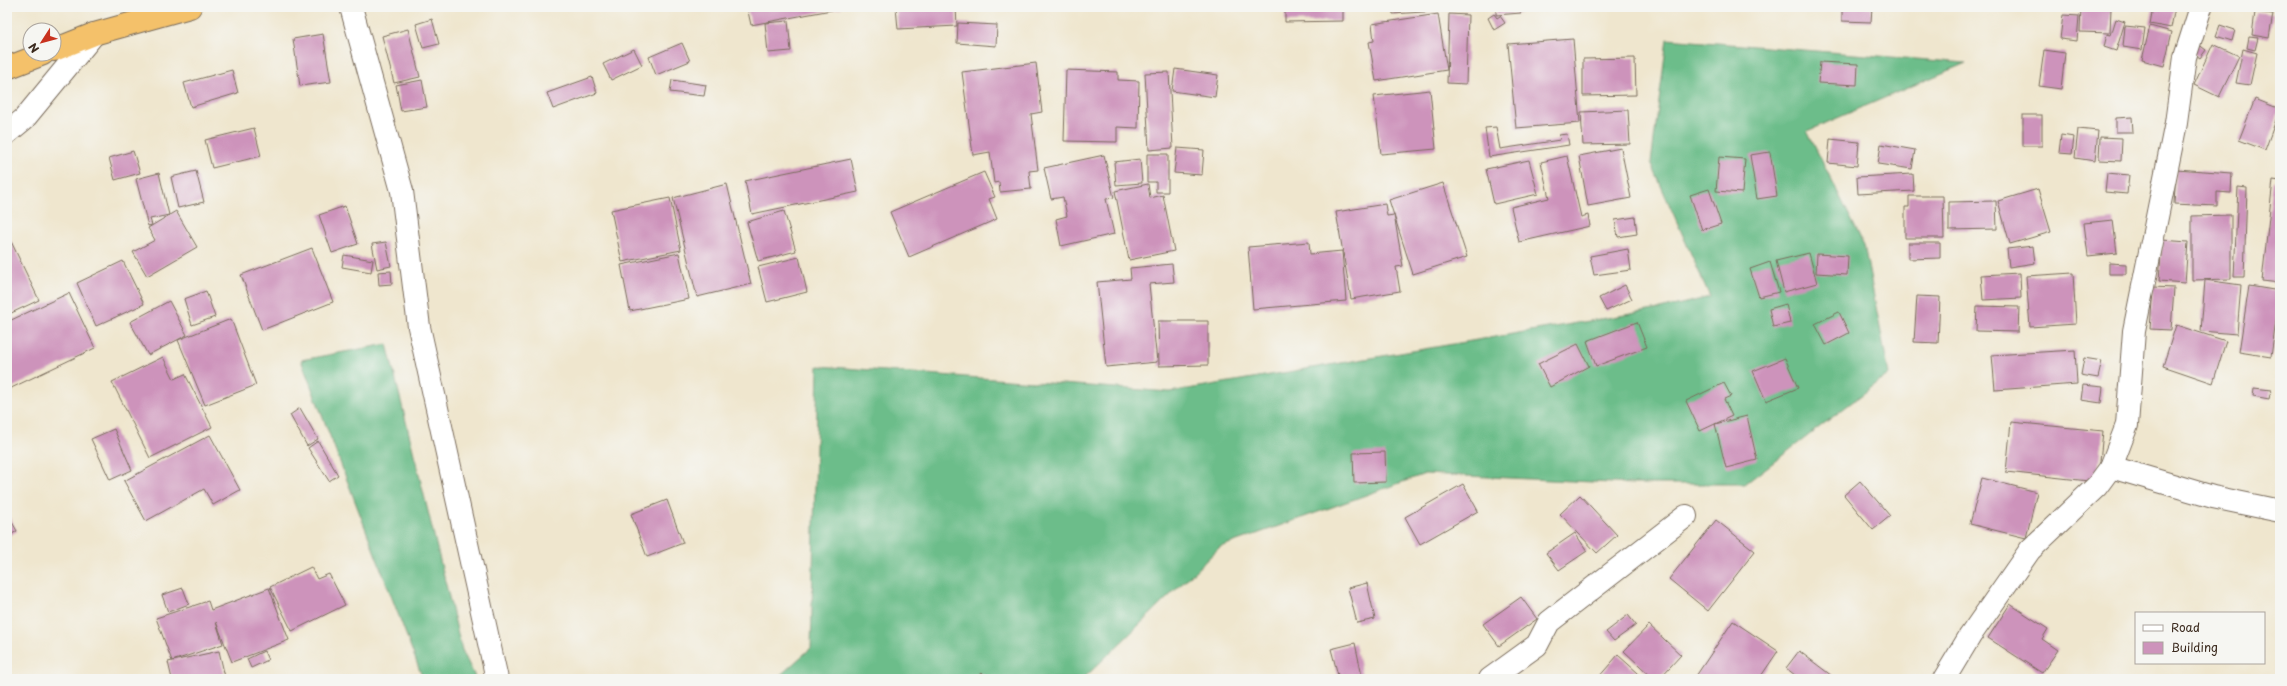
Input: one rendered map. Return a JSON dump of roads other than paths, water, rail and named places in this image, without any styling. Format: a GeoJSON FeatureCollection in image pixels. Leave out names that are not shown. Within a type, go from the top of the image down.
{"type":"FeatureCollection","features":[{"type":"Feature","properties":{"kind":"highway"},"geometry":{"type":"LineString","coordinates":[[62,47],[94,34],[190,7]]}},
{"type":"Feature","properties":{"kind":"highway"},"geometry":{"type":"LineString","coordinates":[[7,68],[22,62]]}},
{"type":"Feature","properties":{"kind":"street"},"geometry":{"type":"LineString","coordinates":[[351,7],[402,191],[419,327],[497,679]]}},
{"type":"Feature","properties":{"kind":"street"},"geometry":{"type":"LineString","coordinates":[[1944,679],[1970,636],[2030,550],[2097,486],[2111,467],[2127,425],[2134,331],[2176,123],[2185,57],[2201,7]]}},
{"type":"Feature","properties":{"kind":"street"},"geometry":{"type":"LineString","coordinates":[[7,133],[24,119],[94,34]]}},
{"type":"Feature","properties":{"kind":"street"},"geometry":{"type":"LineString","coordinates":[[2111,467],[2213,497],[2280,511]]}},
{"type":"Feature","properties":{"kind":"street"},"geometry":{"type":"LineString","coordinates":[[1490,679],[1537,645],[1549,622],[1686,516]]}}]}
